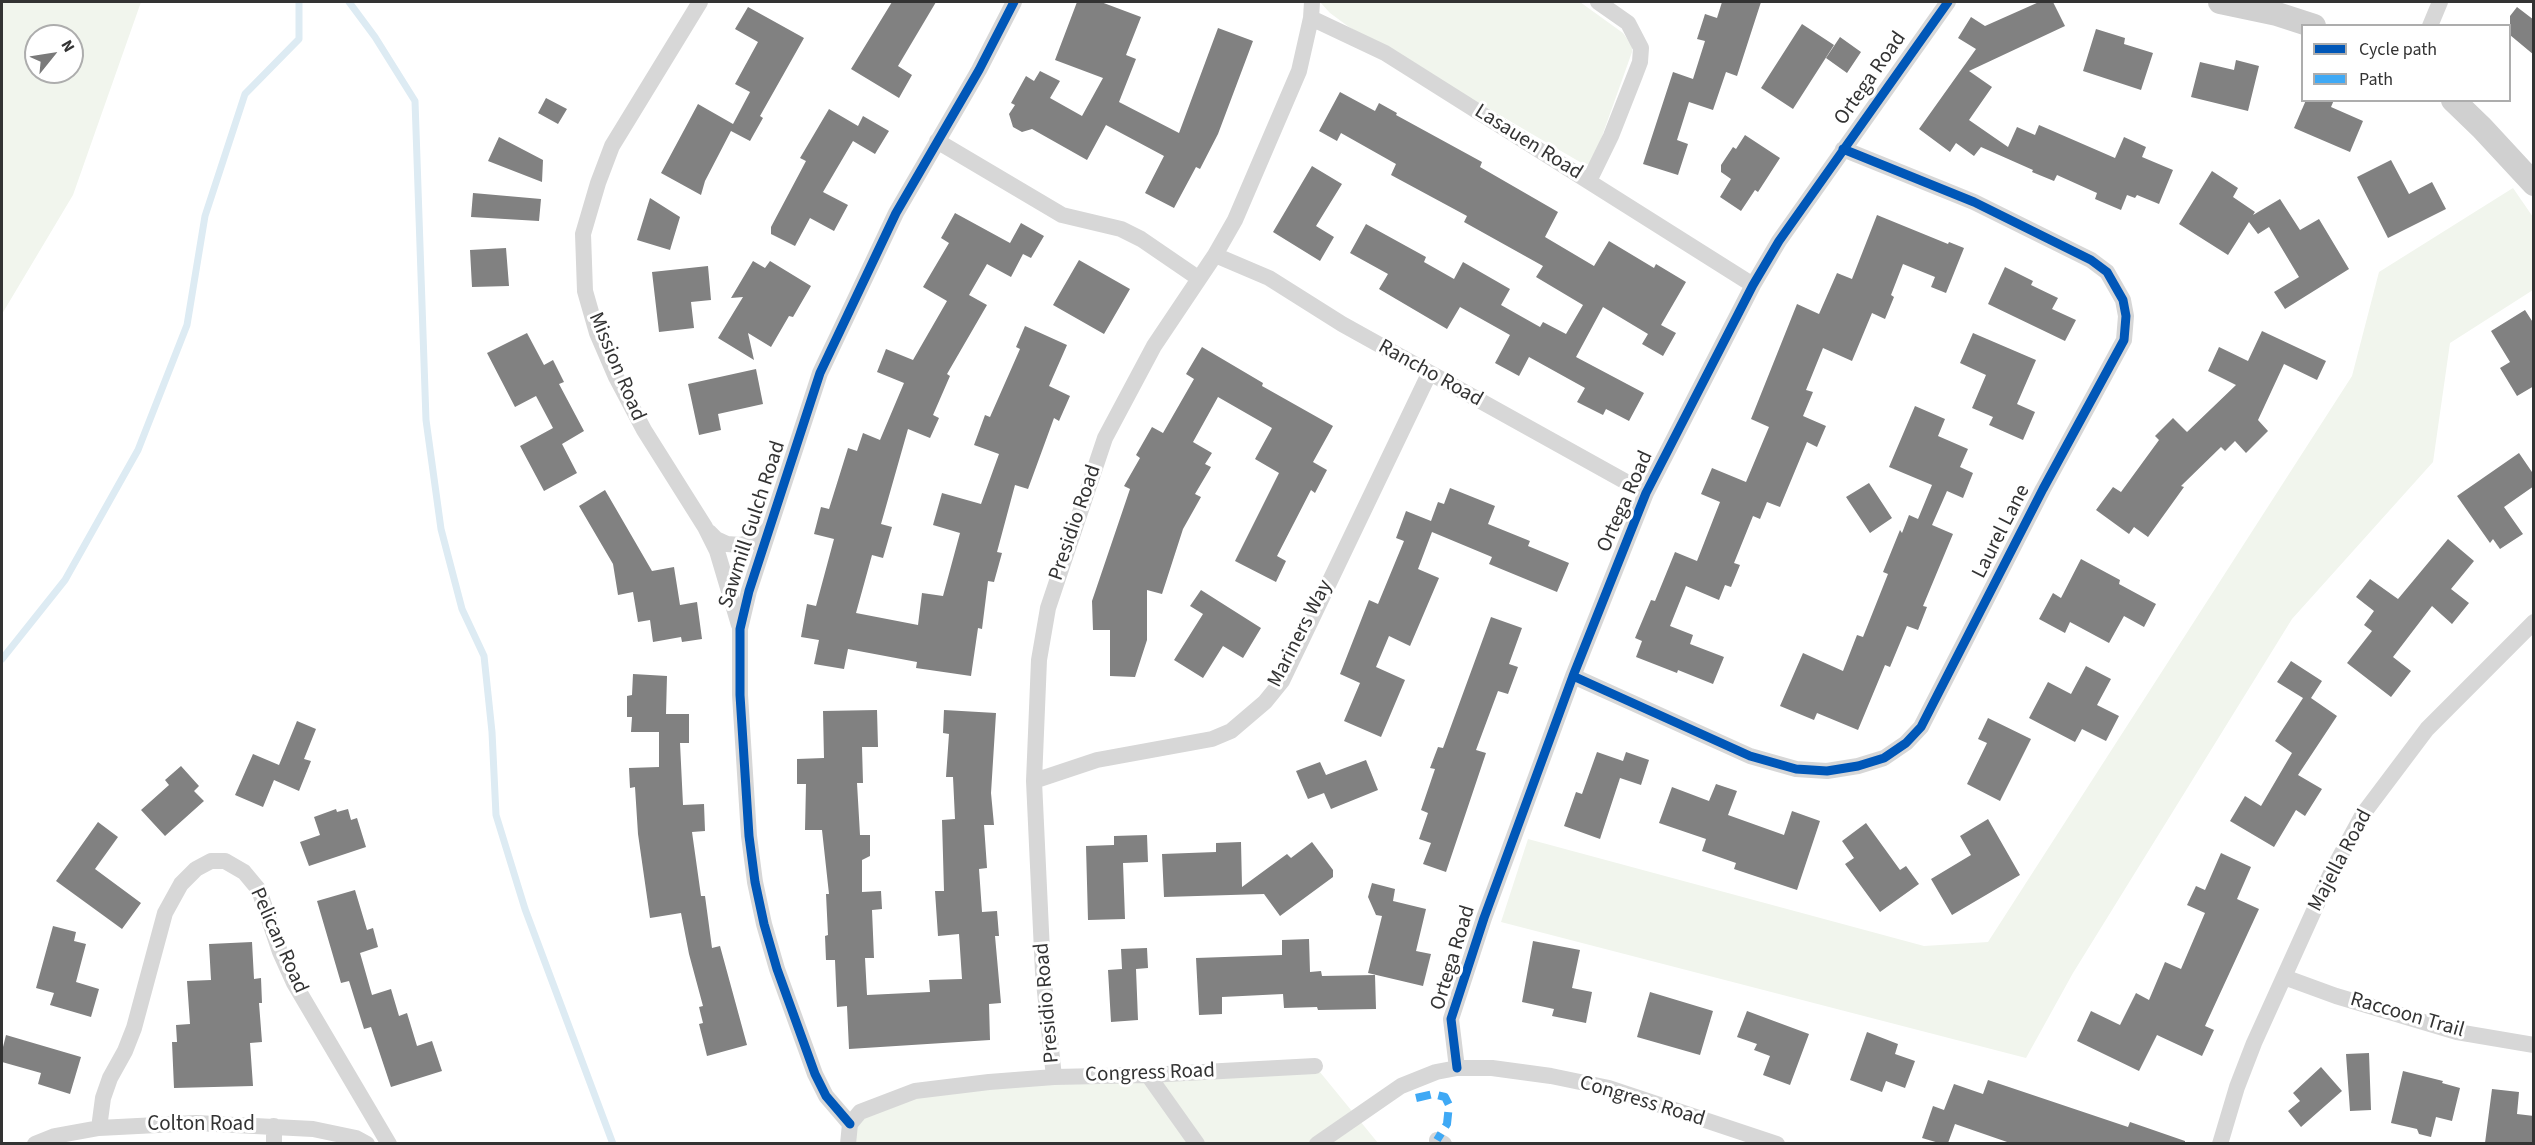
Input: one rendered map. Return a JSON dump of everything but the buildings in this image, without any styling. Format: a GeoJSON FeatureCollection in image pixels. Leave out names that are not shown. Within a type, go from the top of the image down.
{"type":"FeatureCollection","features":[{"type":"Feature","properties":{"kind":"street","name":"Mission Road"},"geometry":{"type":"LineString","coordinates":[[700,2],[612,146],[583,234],[585,291],[597,333],[615,377],[644,430],[705,527],[726,577],[740,629]]}},
{"type":"Feature","properties":{"kind":"street","name":"Sawmill Gulch Road"},"geometry":{"type":"LineString","coordinates":[[850,1124],[826,1096],[815,1074],[764,924],[754,882],[740,695],[740,629],[749,591],[820,373],[896,213],[979,70],[1014,2]]}},
{"type":"Feature","properties":{"kind":"street"},"geometry":{"type":"LineString","coordinates":[[1589,181],[1611,136],[1635,75],[1641,48],[1628,23],[1598,2]]}},
{"type":"Feature","properties":{"kind":"street","name":"Ortega Road"},"geometry":{"type":"LineString","coordinates":[[1457,1068],[1452,1020],[1488,907],[1573,676],[1646,493],[1753,285],[1779,241],[1948,2]]}},
{"type":"Feature","properties":{"kind":"street"},"geometry":{"type":"LineString","coordinates":[[2220,2],[2277,14],[2308,24]]}},
{"type":"Feature","properties":{"kind":"street"},"geometry":{"type":"LineString","coordinates":[[2431,24],[2440,2]]}},
{"type":"Feature","properties":{"kind":"street","name":"Lasauen Road"},"geometry":{"type":"LineString","coordinates":[[1311,10],[1385,53],[1753,285]]}},
{"type":"Feature","properties":{"kind":"street","name":"Presidio Road"},"geometry":{"type":"LineString","coordinates":[[1054,1077],[1043,973],[1034,781],[1039,660],[1048,608],[1090,477],[1115,418],[1154,346],[1215,255],[1235,220],[1284,110],[1299,71],[1311,10]]}},
{"type":"Feature","properties":{"kind":"street"},"geometry":{"type":"LineString","coordinates":[[2455,102],[2534,184]]}},
{"type":"Feature","properties":{"kind":"street"},"geometry":{"type":"LineString","coordinates":[[936,141],[1062,215],[1121,229],[1141,239],[1198,278]]}},
{"type":"Feature","properties":{"kind":"street","name":"Laurel Lane"},"geometry":{"type":"LineString","coordinates":[[1573,676],[1750,756],[1796,769],[1827,771],[1858,766],[1884,758],[1906,743],[1921,727],[2043,489],[2124,340],[2126,316],[2123,300],[2107,272],[2091,260],[1974,202],[1844,149]]}},
{"type":"Feature","properties":{"kind":"street","name":"Rancho Road"},"geometry":{"type":"LineString","coordinates":[[1215,255],[1269,278],[1342,324],[1429,374],[1646,493]]}},
{"type":"Feature","properties":{"kind":"street","name":"Mariners Way"},"geometry":{"type":"LineString","coordinates":[[1034,781],[1097,760],[1212,739],[1231,731],[1264,702],[1282,681],[1429,374]]}},
{"type":"Feature","properties":{"kind":"street"},"geometry":{"type":"LineString","coordinates":[[705,527],[716,539],[727,544],[740,545],[760,540],[772,524]]}},
{"type":"Feature","properties":{"kind":"street","name":"Majella Road"},"geometry":{"type":"LineString","coordinates":[[2220,1143],[2237,1087],[2284,977],[2331,873],[2363,814],[2427,729],[2534,622]]}},
{"type":"Feature","properties":{"kind":"street","name":"Pelican Road"},"geometry":{"type":"LineString","coordinates":[[99,1128],[103,1098],[134,1028],[165,913],[181,884],[196,869],[211,861],[225,861],[244,872],[259,890],[280,952],[294,984],[389,1143]]}},
{"type":"Feature","properties":{"kind":"street","name":"Raccoon Trail"},"geometry":{"type":"LineString","coordinates":[[2284,977],[2336,996],[2457,1032],[2534,1045]]}},
{"type":"Feature","properties":{"kind":"street","name":"Congress Road"},"geometry":{"type":"LineString","coordinates":[[850,1124],[860,1112],[915,1091],[1054,1077],[1148,1076],[1315,1066]]}},
{"type":"Feature","properties":{"kind":"street","name":"Congress Road"},"geometry":{"type":"LineString","coordinates":[[1317,1143],[1401,1086],[1436,1072],[1457,1068],[1492,1068],[1551,1076],[1609,1088],[1777,1143]]}},
{"type":"Feature","properties":{"kind":"street"},"geometry":{"type":"LineString","coordinates":[[1148,1076],[1197,1143]]}},
{"type":"Feature","properties":{"kind":"street","name":"Colton Road"},"geometry":{"type":"LineString","coordinates":[[35,1143],[55,1136],[99,1128],[196,1123],[313,1129],[356,1138],[367,1143]]}},
{"type":"Feature","properties":{"kind":"street"},"geometry":{"type":"LineString","coordinates":[[848,1143],[850,1124]]}},
{"type":"Feature","properties":{"kind":"street"},"geometry":{"type":"LineString","coordinates":[[274,1126],[274,1143]]}},
{"type":"Feature","properties":{"kind":"shaded area"},"geometry":{"type":"Polygon","coordinates":[[[2,2],[141,2],[73,195],[2,314],[2,2]]]}},
{"type":"Feature","properties":{"kind":"shaded area"},"geometry":{"type":"Polygon","coordinates":[[[1320,2],[1580,2],[1623,33],[1632,46],[1632,52],[1596,153],[1591,163],[1585,165],[1349,27],[1330,13],[1320,2]]]}},
{"type":"Feature","properties":{"kind":"shaded area"},"geometry":{"type":"Polygon","coordinates":[[[2513,188],[2533,217],[2533,290],[2450,343],[2433,462],[2292,619],[2073,973],[2026,1058],[1501,922],[1528,839],[1924,946],[1988,942],[2352,376],[2379,272],[2513,188]]]}},
{"type":"Feature","properties":{"kind":"shaded area"},"geometry":{"type":"Polygon","coordinates":[[[1315,1066],[1378,1143],[848,1144],[850,1124],[915,1091],[1315,1066]]]}},
{"type":"Feature","properties":{"kind":"waterway"},"geometry":{"type":"LineString","coordinates":[[2,659],[65,580],[138,450],[187,325],[205,216],[245,94],[299,39],[299,2]]}},
{"type":"Feature","properties":{"kind":"waterway"},"geometry":{"type":"LineString","coordinates":[[349,2],[375,37],[415,101],[426,420],[441,529],[462,609],[484,656],[492,732],[496,815],[525,909],[613,1144]]}},
{"type":"Feature","properties":{"kind":"marked path"},"geometry":{"type":"LineString","coordinates":[[1416,1098],[1433,1094],[1445,1097],[1449,1105],[1447,1124],[1437,1140]]}},
{"type":"Feature","properties":{"kind":"cycle path"},"geometry":{"type":"LineString","coordinates":[[850,1124],[826,1096],[815,1074],[777,969],[764,924],[755,882],[749,836],[740,695],[740,629],[749,591],[820,373],[896,213],[979,70],[1014,2]]}},
{"type":"Feature","properties":{"kind":"cycle path"},"geometry":{"type":"LineString","coordinates":[[1457,1068],[1451,1019],[1484,918],[1573,676],[1646,493],[1753,285],[1779,241],[1948,2]]}},
{"type":"Feature","properties":{"kind":"cycle path"},"geometry":{"type":"LineString","coordinates":[[1573,676],[1750,756],[1796,769],[1827,771],[1858,766],[1884,758],[1906,743],[1921,727],[2043,489],[2124,340],[2126,316],[2123,300],[2107,272],[2091,260],[1974,202],[1843,149]]}}]}
